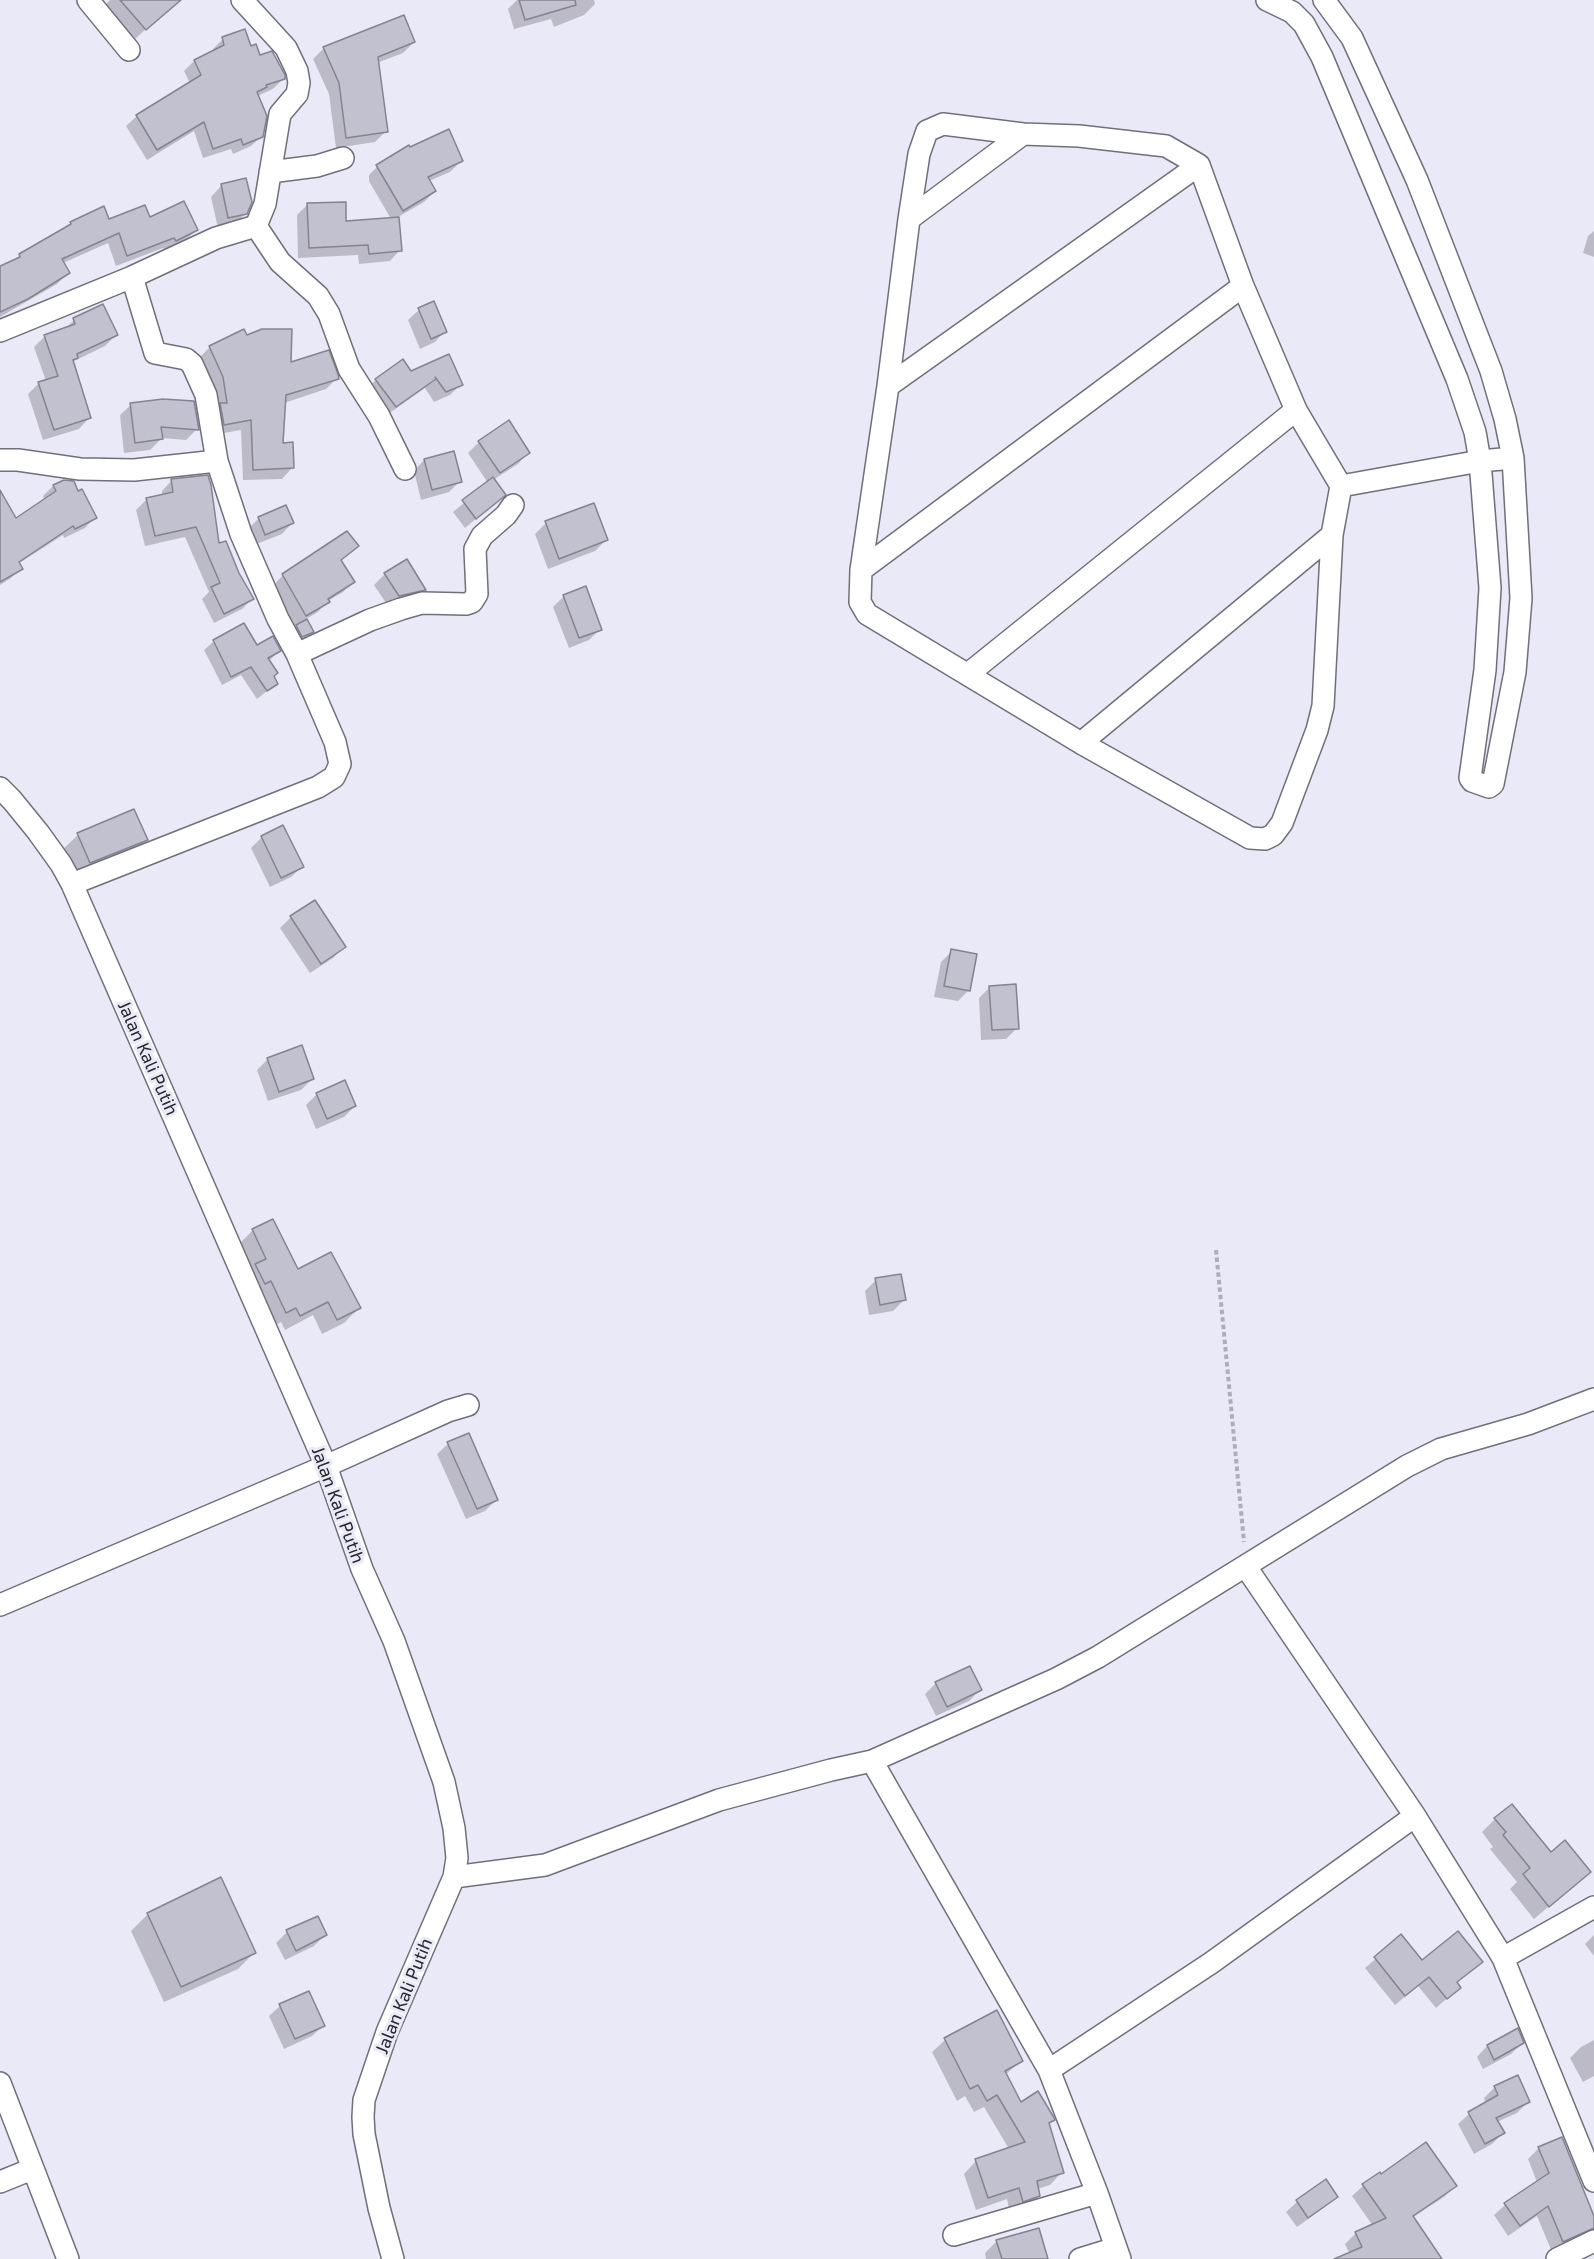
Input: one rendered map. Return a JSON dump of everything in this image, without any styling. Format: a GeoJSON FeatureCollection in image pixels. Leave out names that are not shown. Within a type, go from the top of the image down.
{"type":"FeatureCollection","features":[{"type":"Feature","properties":{"kind":"street"},"geometry":{"type":"LineString","coordinates":[[88,0],[129,50]]}},
{"type":"Feature","properties":{"kind":"street"},"geometry":{"type":"LineString","coordinates":[[0,331],[132,277],[216,238],[256,226],[266,204],[280,114],[297,94],[299,83],[297,70],[286,48],[242,0]]}},
{"type":"Feature","properties":{"kind":"street"},"geometry":{"type":"LineString","coordinates":[[1267,0],[1292,12],[1304,24],[1322,57],[1457,379],[1475,432],[1480,461],[1490,588],[1485,670],[1470,778],[1472,781],[1489,787],[1493,784],[1515,672],[1520,609],[1513,458],[1505,419],[1491,371],[1417,180],[1352,38],[1324,0]]}},
{"type":"Feature","properties":{"kind":"street"},"geometry":{"type":"LineString","coordinates":[[943,124],[1023,134],[1079,136],[1166,146],[1199,165],[1243,286],[1296,410],[1341,486],[1332,535],[1323,706],[1310,752],[1282,823],[1273,835],[1265,839],[1250,838],[1081,743],[867,614],[860,602],[861,570],[888,386],[909,219],[919,154],[927,131],[943,124]]}},
{"type":"Feature","properties":{"kind":"street"},"geometry":{"type":"LineString","coordinates":[[909,219],[1023,134]]}},
{"type":"Feature","properties":{"kind":"street"},"geometry":{"type":"LineString","coordinates":[[270,172],[317,166],[343,158]]}},
{"type":"Feature","properties":{"kind":"street"},"geometry":{"type":"LineString","coordinates":[[888,386],[1199,165]]}},
{"type":"Feature","properties":{"kind":"street"},"geometry":{"type":"LineString","coordinates":[[256,226],[280,262],[318,296],[328,314],[349,369],[379,416],[405,469]]}},
{"type":"Feature","properties":{"kind":"street"},"geometry":{"type":"LineString","coordinates":[[72,884],[318,787],[334,777],[340,764],[335,742],[241,534],[217,461],[206,394],[192,364],[186,359],[155,353],[132,277]]}},
{"type":"Feature","properties":{"kind":"street"},"geometry":{"type":"LineString","coordinates":[[861,570],[1243,286]]}},
{"type":"Feature","properties":{"kind":"street"},"geometry":{"type":"LineString","coordinates":[[968,674],[1296,410]]}},
{"type":"Feature","properties":{"kind":"street"},"geometry":{"type":"LineString","coordinates":[[1341,486],[1480,461],[1513,458]]}},
{"type":"Feature","properties":{"kind":"street"},"geometry":{"type":"LineString","coordinates":[[0,460],[27,461],[81,469],[134,470],[217,461]]}},
{"type":"Feature","properties":{"kind":"street"},"geometry":{"type":"LineString","coordinates":[[297,654],[370,620],[401,609],[422,603],[466,604],[472,602],[477,594],[475,549],[482,536],[506,515],[513,505]]}},
{"type":"Feature","properties":{"kind":"street"},"geometry":{"type":"LineString","coordinates":[[1081,743],[1332,535]]}},
{"type":"Feature","properties":{"kind":"street","name":"Jalan Kali Putih"},"geometry":{"type":"LineString","coordinates":[[0,788],[38,832],[72,884],[326,1466],[362,1569],[394,1641],[444,1782],[454,1828],[457,1858],[454,1877],[387,2032],[364,2100],[364,2134],[379,2208],[393,2259]]}},
{"type":"Feature","properties":{"kind":"street"},"geometry":{"type":"LineString","coordinates":[[454,1877],[545,1864],[719,1800],[872,1761],[1098,1658],[1415,1461],[1441,1449],[1528,1424],[1594,1399]]}},
{"type":"Feature","properties":{"kind":"street"},"geometry":{"type":"LineString","coordinates":[[0,1605],[326,1466],[427,1420],[468,1405]]}},
{"type":"Feature","properties":{"kind":"street"},"geometry":{"type":"LineString","coordinates":[[1246,1567],[1415,1816],[1503,1958],[1594,2181]]}},
{"type":"Feature","properties":{"kind":"street"},"geometry":{"type":"LineString","coordinates":[[872,1761],[1049,2070],[1118,2254],[1080,2259]]}},
{"type":"Feature","properties":{"kind":"street"},"geometry":{"type":"LineString","coordinates":[[1049,2070],[1211,1963],[1415,1816]]}},
{"type":"Feature","properties":{"kind":"street"},"geometry":{"type":"LineString","coordinates":[[1503,1958],[1594,1907]]}},
{"type":"Feature","properties":{"kind":"street"},"geometry":{"type":"LineString","coordinates":[[0,2083],[68,2259]]}},
{"type":"Feature","properties":{"kind":"street"},"geometry":{"type":"LineString","coordinates":[[0,2182],[33,2169]]}},
{"type":"Feature","properties":{"kind":"street"},"geometry":{"type":"LineString","coordinates":[[954,2235],[1097,2193]]}},
{"type":"Feature","properties":{"kind":"street"},"geometry":{"type":"LineString","coordinates":[[1557,2259],[1594,2241]]}},
{"type":"Feature","properties":{"kind":"path"},"geometry":{"type":"LineString","coordinates":[[1216,1250],[1246,1567]]}},
{"type":"Feature","properties":{"kind":"building"},"geometry":{"type":"Polygon","coordinates":[[[120,0],[181,0],[146,30],[120,0]]]}},
{"type":"Feature","properties":{"kind":"building"},"geometry":{"type":"Polygon","coordinates":[[[519,0],[575,0],[576,5],[525,20],[519,0]]]}},
{"type":"Feature","properties":{"kind":"building"},"geometry":{"type":"Polygon","coordinates":[[[404,15],[415,42],[378,57],[388,132],[346,138],[339,83],[323,47],[404,15]]]}},
{"type":"Feature","properties":{"kind":"building"},"geometry":{"type":"Polygon","coordinates":[[[245,29],[251,46],[256,44],[260,55],[272,51],[285,75],[285,79],[266,85],[267,87],[257,92],[267,116],[263,137],[243,145],[241,139],[213,149],[204,122],[157,150],[136,115],[201,75],[194,60],[224,45],[222,37],[245,29]]]}},
{"type":"Feature","properties":{"kind":"building"},"geometry":{"type":"Polygon","coordinates":[[[449,129],[463,161],[428,177],[436,191],[403,211],[376,165],[409,145],[410,147],[449,129]]]}},
{"type":"Feature","properties":{"kind":"building"},"geometry":{"type":"Polygon","coordinates":[[[246,178],[252,202],[247,214],[228,218],[221,184],[246,178]]]}},
{"type":"Feature","properties":{"kind":"building"},"geometry":{"type":"Polygon","coordinates":[[[184,201],[198,230],[176,241],[174,238],[127,256],[119,233],[62,259],[70,273],[28,299],[0,312],[0,266],[20,257],[19,254],[71,224],[70,222],[104,206],[109,219],[145,205],[150,217],[184,201]]]}},
{"type":"Feature","properties":{"kind":"building"},"geometry":{"type":"Polygon","coordinates":[[[346,202],[346,221],[399,217],[402,251],[369,254],[368,245],[309,248],[307,203],[346,202]]]}},
{"type":"Feature","properties":{"kind":"building"},"geometry":{"type":"Polygon","coordinates":[[[434,301],[447,332],[431,339],[418,308],[434,301]]]}},
{"type":"Feature","properties":{"kind":"building"},"geometry":{"type":"Polygon","coordinates":[[[103,304],[118,335],[77,354],[78,358],[73,360],[91,418],[54,430],[38,382],[58,376],[44,335],[75,324],[73,318],[103,304]]]}},
{"type":"Feature","properties":{"kind":"building"},"geometry":{"type":"Polygon","coordinates":[[[244,329],[247,335],[262,329],[292,329],[291,362],[329,350],[338,374],[339,379],[286,395],[283,443],[293,442],[294,468],[253,470],[251,420],[224,425],[220,403],[227,403],[223,377],[209,346],[244,329]]]}},
{"type":"Feature","properties":{"kind":"building"},"geometry":{"type":"Polygon","coordinates":[[[449,354],[463,385],[446,392],[435,377],[436,379],[396,407],[375,379],[403,359],[411,371],[449,354]]]}},
{"type":"Feature","properties":{"kind":"building"},"geometry":{"type":"Polygon","coordinates":[[[163,399],[194,401],[199,430],[161,427],[163,439],[135,443],[130,403],[163,399]]]}},
{"type":"Feature","properties":{"kind":"building"},"geometry":{"type":"Polygon","coordinates":[[[509,420],[530,453],[500,473],[478,441],[509,420]]]}},
{"type":"Feature","properties":{"kind":"building"},"geometry":{"type":"Polygon","coordinates":[[[454,451],[462,482],[432,490],[424,459],[454,451]]]}},
{"type":"Feature","properties":{"kind":"building"},"geometry":{"type":"Polygon","coordinates":[[[208,475],[219,543],[226,541],[239,573],[254,599],[224,614],[211,587],[220,583],[196,527],[155,536],[146,498],[173,492],[171,479],[208,475]]]}},
{"type":"Feature","properties":{"kind":"building"},"geometry":{"type":"Polygon","coordinates":[[[493,477],[506,495],[476,519],[462,500],[493,477]]]}},
{"type":"Feature","properties":{"kind":"building"},"geometry":{"type":"Polygon","coordinates":[[[64,480],[74,481],[78,491],[82,489],[97,518],[75,529],[73,526],[19,562],[23,569],[0,582],[0,490],[16,518],[56,491],[53,485],[64,480]]]}},
{"type":"Feature","properties":{"kind":"building"},"geometry":{"type":"Polygon","coordinates":[[[594,503],[608,540],[559,559],[545,521],[594,503]]]}},
{"type":"Feature","properties":{"kind":"building"},"geometry":{"type":"Polygon","coordinates":[[[286,505],[294,523],[265,535],[258,517],[286,505]]]}},
{"type":"Feature","properties":{"kind":"building"},"geometry":{"type":"Polygon","coordinates":[[[347,531],[359,546],[341,560],[355,582],[328,599],[330,602],[306,616],[282,574],[347,531]]]}},
{"type":"Feature","properties":{"kind":"building"},"geometry":{"type":"Polygon","coordinates":[[[407,559],[426,590],[399,596],[384,573],[407,559]]]}},
{"type":"Feature","properties":{"kind":"building"},"geometry":{"type":"Polygon","coordinates":[[[586,586],[602,630],[579,638],[563,595],[586,586]]]}},
{"type":"Feature","properties":{"kind":"building"},"geometry":{"type":"Polygon","coordinates":[[[307,619],[314,632],[302,637],[296,625],[307,619]]]}},
{"type":"Feature","properties":{"kind":"building"},"geometry":{"type":"Polygon","coordinates":[[[244,623],[257,645],[273,636],[281,651],[268,658],[278,673],[274,676],[278,684],[267,691],[251,667],[231,677],[213,640],[244,623]]]}},
{"type":"Feature","properties":{"kind":"building"},"geometry":{"type":"Polygon","coordinates":[[[134,809],[148,840],[90,863],[77,833],[134,809]]]}},
{"type":"Feature","properties":{"kind":"building"},"geometry":{"type":"Polygon","coordinates":[[[283,825],[304,867],[281,878],[261,836],[283,825]]]}},
{"type":"Feature","properties":{"kind":"building"},"geometry":{"type":"Polygon","coordinates":[[[315,900],[346,947],[321,964],[290,916],[315,900]]]}},
{"type":"Feature","properties":{"kind":"building"},"geometry":{"type":"Polygon","coordinates":[[[951,949],[977,954],[970,991],[944,986],[951,949]]]}},
{"type":"Feature","properties":{"kind":"building"},"geometry":{"type":"Polygon","coordinates":[[[1016,984],[1019,1029],[992,1030],[989,986],[1016,984]]]}},
{"type":"Feature","properties":{"kind":"building"},"geometry":{"type":"Polygon","coordinates":[[[302,1045],[314,1079],[279,1092],[267,1058],[302,1045]]]}},
{"type":"Feature","properties":{"kind":"building"},"geometry":{"type":"Polygon","coordinates":[[[345,1080],[356,1106],[327,1119],[316,1093],[345,1080]]]}},
{"type":"Feature","properties":{"kind":"building"},"geometry":{"type":"Polygon","coordinates":[[[273,1219],[298,1269],[331,1252],[361,1308],[337,1320],[328,1302],[300,1316],[296,1308],[286,1313],[271,1281],[265,1284],[255,1264],[266,1259],[252,1229],[273,1219]]]}},
{"type":"Feature","properties":{"kind":"building"},"geometry":{"type":"Polygon","coordinates":[[[901,1274],[906,1300],[880,1305],[875,1278],[901,1274]]]}},
{"type":"Feature","properties":{"kind":"building"},"geometry":{"type":"Polygon","coordinates":[[[469,1433],[498,1500],[477,1509],[447,1442],[469,1433]]]}},
{"type":"Feature","properties":{"kind":"building"},"geometry":{"type":"Polygon","coordinates":[[[970,1666],[982,1690],[947,1707],[935,1682],[970,1666]]]}},
{"type":"Feature","properties":{"kind":"building"},"geometry":{"type":"Polygon","coordinates":[[[1512,1804],[1551,1852],[1565,1840],[1591,1872],[1549,1907],[1523,1874],[1530,1868],[1503,1835],[1506,1832],[1494,1818],[1512,1804]]]}},
{"type":"Feature","properties":{"kind":"building"},"geometry":{"type":"Polygon","coordinates":[[[221,1877],[256,1953],[181,1987],[147,1913],[221,1877]]]}},
{"type":"Feature","properties":{"kind":"building"},"geometry":{"type":"Polygon","coordinates":[[[318,1916],[327,1935],[296,1951],[286,1930],[318,1916]]]}},
{"type":"Feature","properties":{"kind":"building"},"geometry":{"type":"Polygon","coordinates":[[[1458,1931],[1483,1962],[1457,1982],[1461,1988],[1447,1999],[1429,1977],[1405,1996],[1374,1957],[1401,1934],[1422,1960],[1458,1931]]]}},
{"type":"Feature","properties":{"kind":"building"},"geometry":{"type":"Polygon","coordinates":[[[309,1991],[325,2026],[295,2039],[279,2004],[309,1991]]]}},
{"type":"Feature","properties":{"kind":"building"},"geometry":{"type":"Polygon","coordinates":[[[997,2010],[1023,2061],[1005,2071],[1021,2102],[1038,2091],[1053,2116],[1055,2120],[1049,2123],[1064,2173],[1037,2181],[1040,2196],[1023,2202],[1019,2188],[988,2198],[975,2159],[1025,2142],[997,2095],[987,2101],[978,2085],[970,2089],[944,2038],[997,2010]]]}},
{"type":"Feature","properties":{"kind":"building"},"geometry":{"type":"Polygon","coordinates":[[[1518,2028],[1524,2043],[1494,2060],[1487,2045],[1518,2028]]]}},
{"type":"Feature","properties":{"kind":"building"},"geometry":{"type":"Polygon","coordinates":[[[1518,2075],[1530,2102],[1496,2118],[1505,2133],[1485,2144],[1468,2112],[1498,2095],[1494,2086],[1518,2075]]]}},
{"type":"Feature","properties":{"kind":"building"},"geometry":{"type":"Polygon","coordinates":[[[1562,2137],[1594,2216],[1594,2228],[1563,2242],[1548,2206],[1520,2226],[1504,2203],[1549,2173],[1538,2147],[1562,2137]]]}},
{"type":"Feature","properties":{"kind":"building"},"geometry":{"type":"Polygon","coordinates":[[[1426,2142],[1457,2186],[1413,2216],[1442,2259],[1334,2259],[1362,2247],[1355,2232],[1386,2218],[1362,2184],[1380,2172],[1381,2174],[1426,2142]]]}},
{"type":"Feature","properties":{"kind":"building"},"geometry":{"type":"Polygon","coordinates":[[[1326,2179],[1338,2197],[1308,2218],[1296,2200],[1326,2179]]]}},
{"type":"Feature","properties":{"kind":"building"},"geometry":{"type":"Polygon","coordinates":[[[1039,2228],[1048,2259],[1002,2259],[996,2240],[1039,2228]]]}}]}
